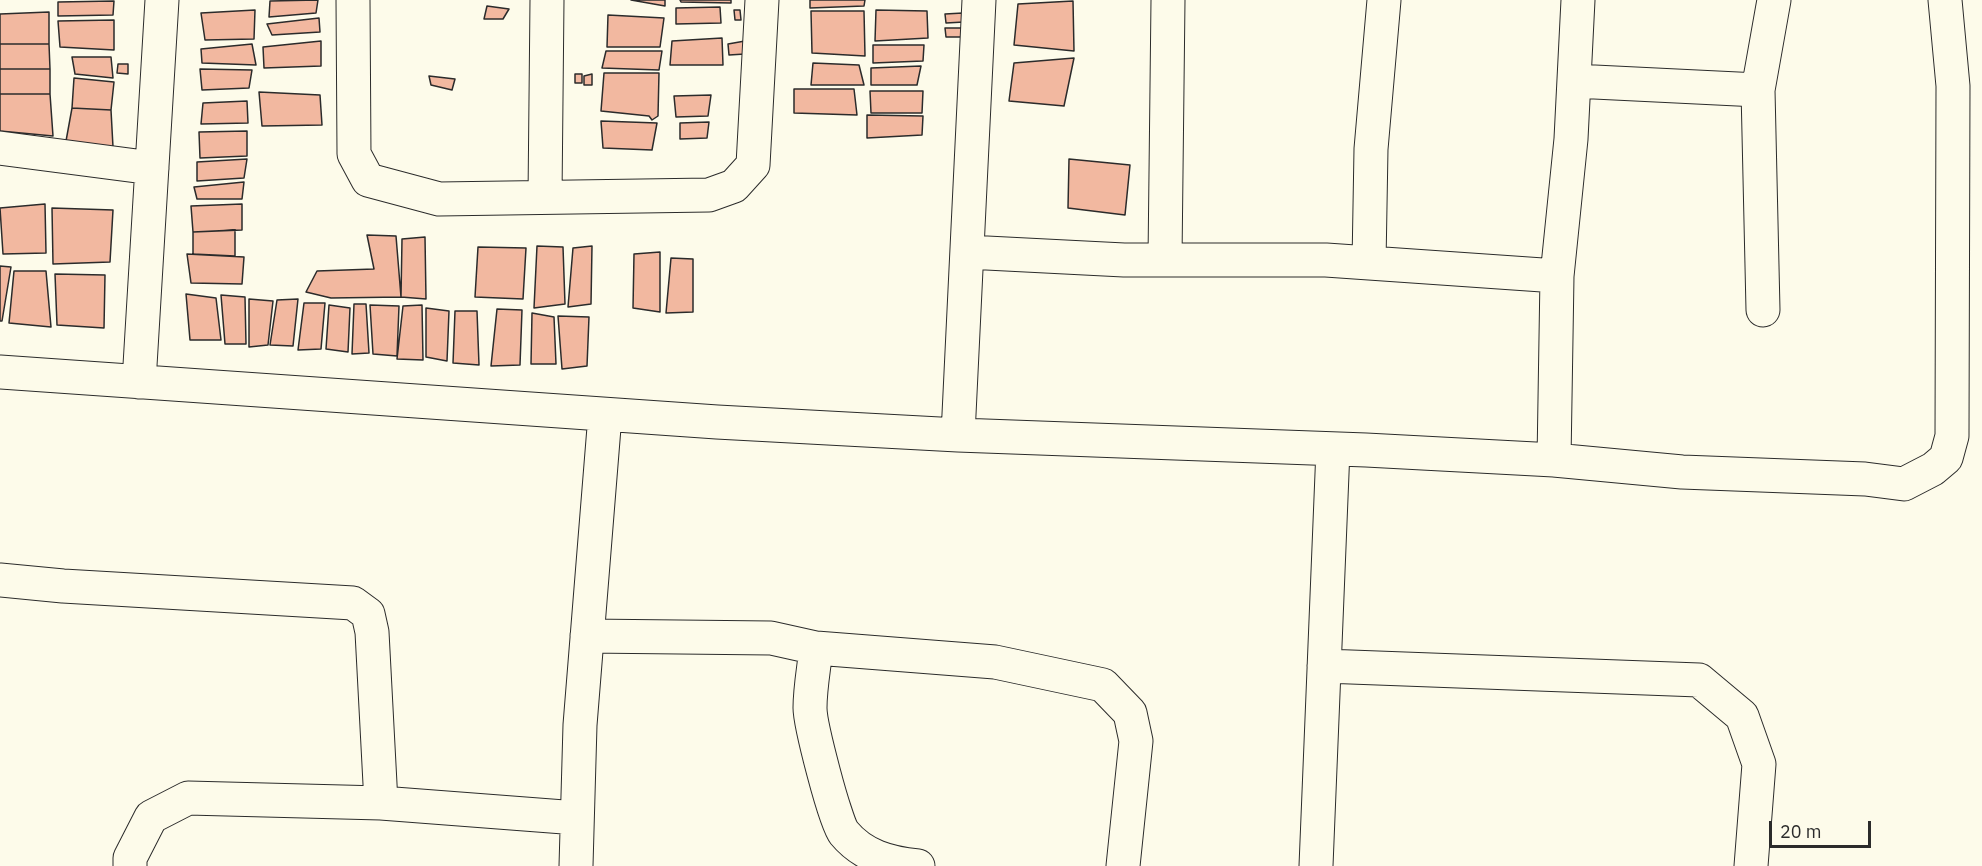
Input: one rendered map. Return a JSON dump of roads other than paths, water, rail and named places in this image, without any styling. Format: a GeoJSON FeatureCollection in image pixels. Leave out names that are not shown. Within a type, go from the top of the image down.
{"type":"FeatureCollection","features":[{"type":"Feature","properties":{"kind":"street"},"geometry":{"type":"LineString","coordinates":[[139,382],[162,0]]}},
{"type":"Feature","properties":{"kind":"street"},"geometry":{"type":"LineString","coordinates":[[352,0],[354,154],[368,180],[439,199],[709,195],[734,186],[753,165],[762,0]]}},
{"type":"Feature","properties":{"kind":"street"},"geometry":{"type":"LineString","coordinates":[[545,197],[547,0]]}},
{"type":"Feature","properties":{"kind":"street"},"geometry":{"type":"LineString","coordinates":[[958,435],[979,0]]}},
{"type":"Feature","properties":{"kind":"street"},"geometry":{"type":"LineString","coordinates":[[1164,259],[1168,0]]}},
{"type":"Feature","properties":{"kind":"street"},"geometry":{"type":"LineString","coordinates":[[1370,263],[1371,149],[1384,0]]}},
{"type":"Feature","properties":{"kind":"street"},"geometry":{"type":"LineString","coordinates":[[1554,460],[1557,276],[1571,139],[1578,0]]}},
{"type":"Feature","properties":{"kind":"street"},"geometry":{"type":"LineString","coordinates":[[1763,310],[1758,90],[1774,0]]}},
{"type":"Feature","properties":{"kind":"street"},"geometry":{"type":"LineString","coordinates":[[0,372],[606,415],[958,435],[1554,460],[1682,472],[1865,479],[1904,484],[1933,469],[1946,458],[1952,436],[1953,86],[1945,0]]}},
{"type":"Feature","properties":{"kind":"street"},"geometry":{"type":"LineString","coordinates":[[1574,81],[1758,90]]}},
{"type":"Feature","properties":{"kind":"street"},"geometry":{"type":"LineString","coordinates":[[0,148],[152,168]]}},
{"type":"Feature","properties":{"kind":"street"},"geometry":{"type":"LineString","coordinates":[[967,252],[1124,260],[1326,260],[1557,276]]}},
{"type":"Feature","properties":{"kind":"street"},"geometry":{"type":"LineString","coordinates":[[576,866],[580,725],[606,415]]}},
{"type":"Feature","properties":{"kind":"street"},"geometry":{"type":"LineString","coordinates":[[1316,866],[1333,449]]}},
{"type":"Feature","properties":{"kind":"street"},"geometry":{"type":"LineString","coordinates":[[0,580],[63,586],[353,603],[368,614],[372,632],[381,803]]}},
{"type":"Feature","properties":{"kind":"street"},"geometry":{"type":"LineString","coordinates":[[587,636],[771,638],[816,648],[994,662],[1103,685],[1130,713],[1136,741],[1124,866]]}},
{"type":"Feature","properties":{"kind":"street"},"geometry":{"type":"LineString","coordinates":[[816,648],[810,710],[830,796],[842,831],[863,851],[892,864],[918,866]]}},
{"type":"Feature","properties":{"kind":"street"},"geometry":{"type":"LineString","coordinates":[[1324,666],[1699,680],[1742,716],[1759,764],[1751,866]]}},
{"type":"Feature","properties":{"kind":"street"},"geometry":{"type":"LineString","coordinates":[[130,866],[130,858],[151,817],[188,798],[381,803],[577,818]]}}]}
